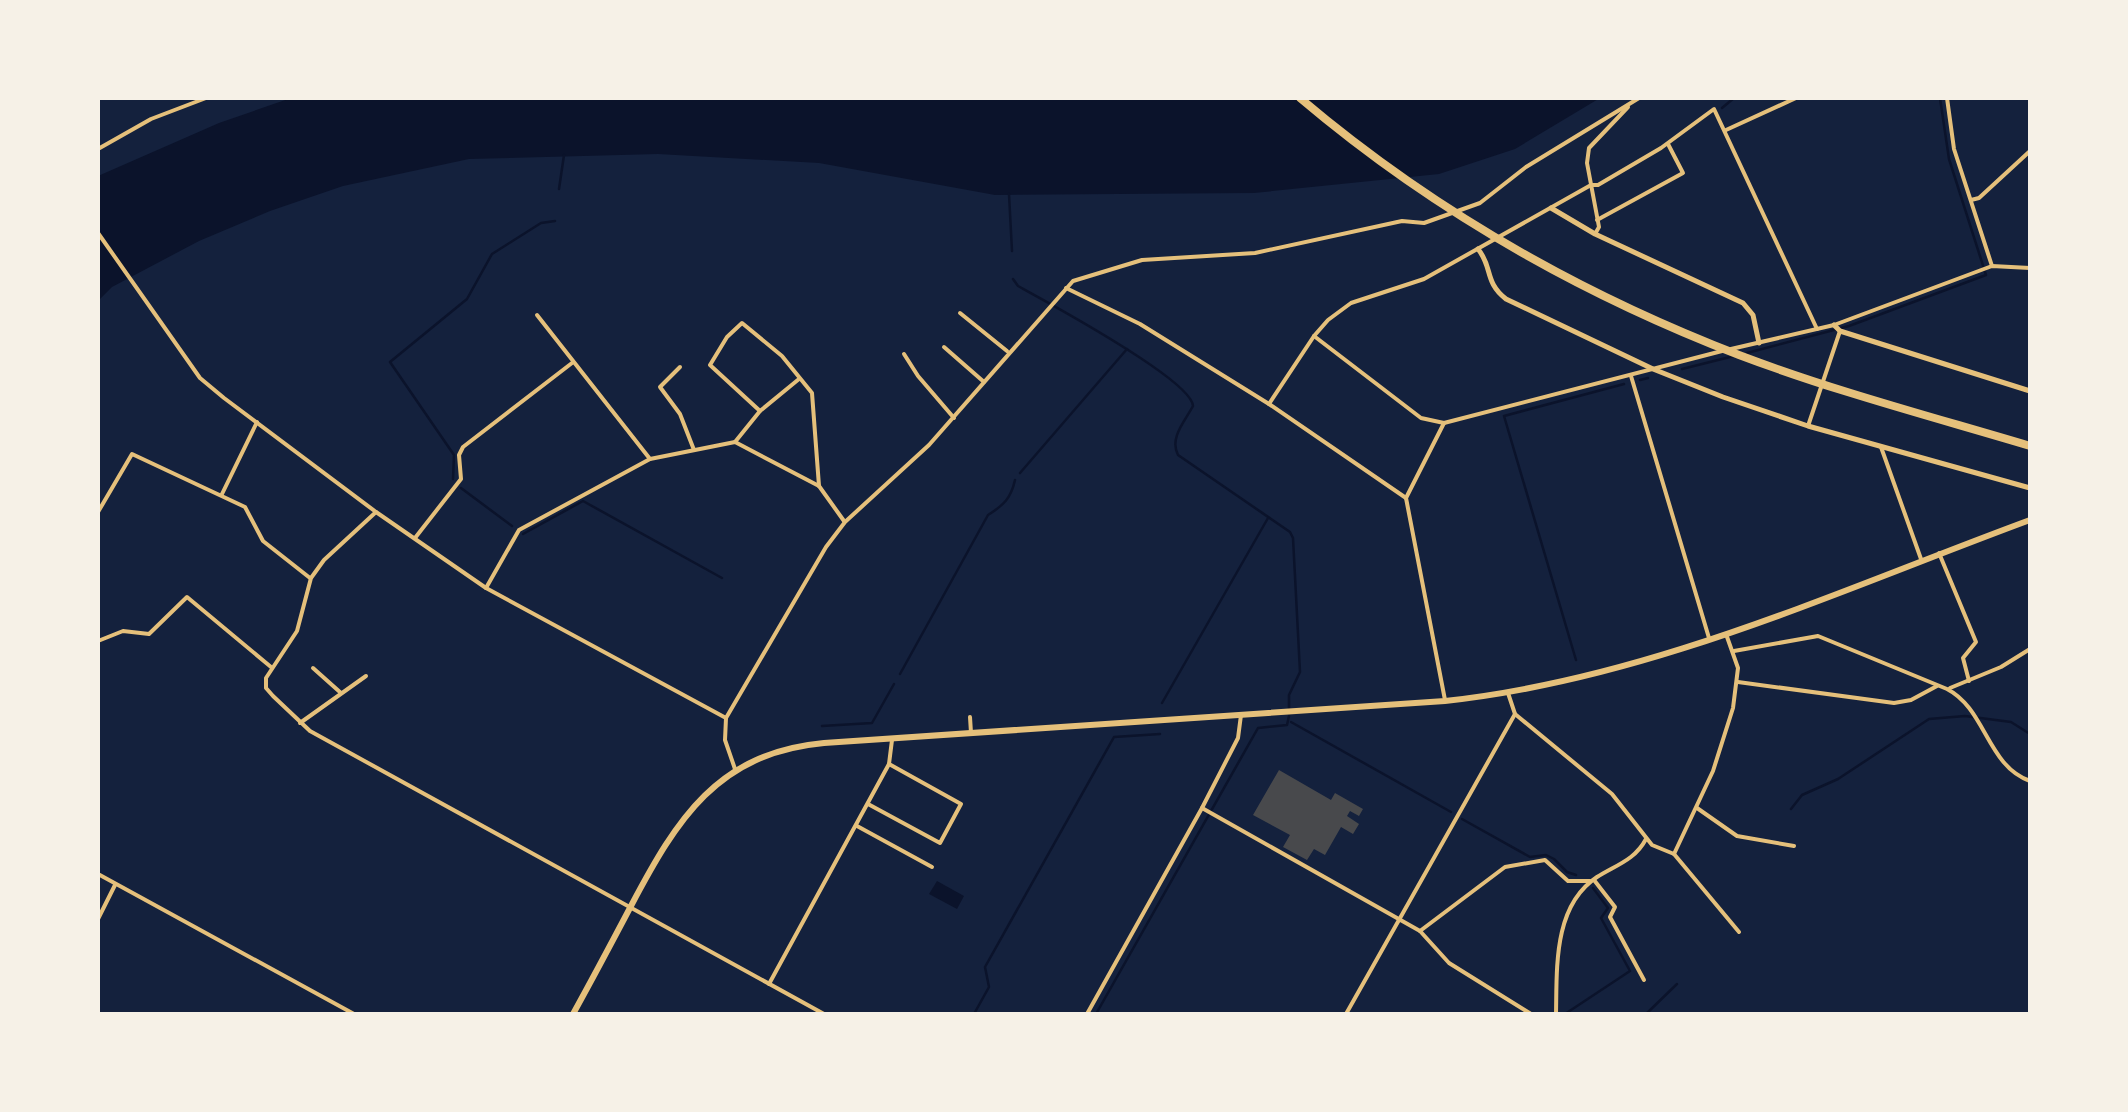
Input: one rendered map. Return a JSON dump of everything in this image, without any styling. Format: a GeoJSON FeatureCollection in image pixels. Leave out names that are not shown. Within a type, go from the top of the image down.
{"type":"FeatureCollection","features":[{"type":"Feature","properties":{"kind":"highway"},"geometry":{"type":"LineString","coordinates":[[1300,98],[1404,178],[1520,254],[1610,300],[1696,338],[1834,387],[2030,446]]}},
{"type":"Feature","properties":{"kind":"main road"},"geometry":{"type":"LineString","coordinates":[[574,1014],[677,824],[705,793],[735,769],[794,746],[1445,701],[1508,693],[1621,667],[2030,520]]}},
{"type":"Feature","properties":{"kind":"street"},"geometry":{"type":"LineString","coordinates":[[98,148],[151,119],[206,98]]}},
{"type":"Feature","properties":{"kind":"street"},"geometry":{"type":"LineString","coordinates":[[735,769],[725,740],[726,718],[826,547],[844,522],[954,418],[1073,280],[1142,260],[1255,253],[1402,222],[1424,223],[1444,218],[1480,203],[1526,167],[1638,98]]}},
{"type":"Feature","properties":{"kind":"street"},"geometry":{"type":"LineString","coordinates":[[1726,130],[1796,98]]}},
{"type":"Feature","properties":{"kind":"street"},"geometry":{"type":"LineString","coordinates":[[1948,98],[1954,149],[1991,266]]}},
{"type":"Feature","properties":{"kind":"street"},"geometry":{"type":"LineString","coordinates":[[1595,234],[1599,228],[1587,163],[1589,148],[1630,104]]}},
{"type":"Feature","properties":{"kind":"street"},"geometry":{"type":"LineString","coordinates":[[1269,404],[1314,336],[1351,304],[1424,279],[1590,184],[1598,186],[1714,110],[1816,329]]}},
{"type":"Feature","properties":{"kind":"street"},"geometry":{"type":"LineString","coordinates":[[1597,220],[1683,173],[1668,143]]}},
{"type":"Feature","properties":{"kind":"street"},"geometry":{"type":"LineString","coordinates":[[1971,200],[1980,198],[2030,151]]}},
{"type":"Feature","properties":{"kind":"street"},"geometry":{"type":"LineString","coordinates":[[1551,208],[1595,234],[1743,303],[1753,315],[1759,344]]}},
{"type":"Feature","properties":{"kind":"street"},"geometry":{"type":"LineString","coordinates":[[98,233],[200,378],[376,512],[486,588],[726,718]]}},
{"type":"Feature","properties":{"kind":"street"},"geometry":{"type":"LineString","coordinates":[[1478,248],[1486,260],[1492,286],[1506,299],[1653,369],[1808,426],[2030,488]]}},
{"type":"Feature","properties":{"kind":"street"},"geometry":{"type":"LineString","coordinates":[[1314,336],[1421,418],[1444,422],[1816,329],[1837,328],[1991,266],[2030,268]]}},
{"type":"Feature","properties":{"kind":"street"},"geometry":{"type":"LineString","coordinates":[[1065,287],[1140,324],[1269,404],[1406,498]]}},
{"type":"Feature","properties":{"kind":"street"},"geometry":{"type":"LineString","coordinates":[[960,313],[1008,352]]}},
{"type":"Feature","properties":{"kind":"street"},"geometry":{"type":"LineString","coordinates":[[537,316],[650,459]]}},
{"type":"Feature","properties":{"kind":"street"},"geometry":{"type":"LineString","coordinates":[[760,411],[710,365],[727,337],[742,323],[782,356],[812,393],[819,486]]}},
{"type":"Feature","properties":{"kind":"street"},"geometry":{"type":"LineString","coordinates":[[1837,328],[2030,391]]}},
{"type":"Feature","properties":{"kind":"street"},"geometry":{"type":"LineString","coordinates":[[1808,426],[1837,328]]}},
{"type":"Feature","properties":{"kind":"street"},"geometry":{"type":"LineString","coordinates":[[944,347],[984,382]]}},
{"type":"Feature","properties":{"kind":"street"},"geometry":{"type":"LineString","coordinates":[[904,354],[954,418]]}},
{"type":"Feature","properties":{"kind":"street"},"geometry":{"type":"LineString","coordinates":[[414,538],[461,479],[459,454],[464,447],[572,363]]}},
{"type":"Feature","properties":{"kind":"street"},"geometry":{"type":"LineString","coordinates":[[680,367],[660,388],[680,414],[694,450]]}},
{"type":"Feature","properties":{"kind":"street"},"geometry":{"type":"LineString","coordinates":[[1630,376],[1708,638]]}},
{"type":"Feature","properties":{"kind":"street"},"geometry":{"type":"LineString","coordinates":[[735,442],[760,411],[800,378]]}},
{"type":"Feature","properties":{"kind":"street"},"geometry":{"type":"LineString","coordinates":[[222,494],[257,422]]}},
{"type":"Feature","properties":{"kind":"street"},"geometry":{"type":"LineString","coordinates":[[1444,422],[1406,498],[1445,701]]}},
{"type":"Feature","properties":{"kind":"street"},"geometry":{"type":"LineString","coordinates":[[486,588],[519,530],[650,459],[735,442],[819,486],[844,522]]}},
{"type":"Feature","properties":{"kind":"street"},"geometry":{"type":"LineString","coordinates":[[1881,447],[1922,559]]}},
{"type":"Feature","properties":{"kind":"street"},"geometry":{"type":"LineString","coordinates":[[98,512],[132,454],[245,506],[263,540],[310,578]]}},
{"type":"Feature","properties":{"kind":"street"},"geometry":{"type":"LineString","coordinates":[[376,512],[310,578],[297,631],[271,668],[266,688],[300,723],[824,1014]]}},
{"type":"Feature","properties":{"kind":"street"},"geometry":{"type":"LineString","coordinates":[[1939,553],[1976,642],[1964,658],[1969,681]]}},
{"type":"Feature","properties":{"kind":"street"},"geometry":{"type":"LineString","coordinates":[[98,641],[122,631],[148,634],[187,598],[271,668]]}},
{"type":"Feature","properties":{"kind":"street"},"geometry":{"type":"LineString","coordinates":[[1674,854],[1713,771],[1738,682],[1734,652],[1725,632]]}},
{"type":"Feature","properties":{"kind":"street"},"geometry":{"type":"LineString","coordinates":[[1734,652],[1818,636],[1947,689],[1975,716],[2011,771],[2030,781]]}},
{"type":"Feature","properties":{"kind":"street"},"geometry":{"type":"LineString","coordinates":[[1947,689],[2030,648]]}},
{"type":"Feature","properties":{"kind":"street"},"geometry":{"type":"LineString","coordinates":[[313,668],[341,693]]}},
{"type":"Feature","properties":{"kind":"street"},"geometry":{"type":"LineString","coordinates":[[300,723],[366,676]]}},
{"type":"Feature","properties":{"kind":"street"},"geometry":{"type":"LineString","coordinates":[[1738,682],[1894,702],[1910,700],[1937,686]]}},
{"type":"Feature","properties":{"kind":"street"},"geometry":{"type":"LineString","coordinates":[[1508,693],[1514,714],[1612,794],[1652,845],[1674,854],[1738,932]]}},
{"type":"Feature","properties":{"kind":"street"},"geometry":{"type":"LineString","coordinates":[[1087,1014],[1204,809],[1238,738],[1241,714]]}},
{"type":"Feature","properties":{"kind":"street"},"geometry":{"type":"LineString","coordinates":[[1346,1014],[1514,714]]}},
{"type":"Feature","properties":{"kind":"street"},"geometry":{"type":"LineString","coordinates":[[970,717],[970,732]]}},
{"type":"Feature","properties":{"kind":"street"},"geometry":{"type":"LineString","coordinates":[[769,984],[890,764],[892,739]]}},
{"type":"Feature","properties":{"kind":"street"},"geometry":{"type":"LineString","coordinates":[[868,804],[940,843],[961,804],[890,764]]}},
{"type":"Feature","properties":{"kind":"street"},"geometry":{"type":"LineString","coordinates":[[1697,808],[1736,836],[1794,846]]}},
{"type":"Feature","properties":{"kind":"street"},"geometry":{"type":"LineString","coordinates":[[1204,809],[1420,931],[1449,962],[1532,1014]]}},
{"type":"Feature","properties":{"kind":"street"},"geometry":{"type":"LineString","coordinates":[[856,826],[932,867]]}},
{"type":"Feature","properties":{"kind":"street"},"geometry":{"type":"LineString","coordinates":[[1556,1014],[1560,939],[1566,918],[1593,881],[1631,858],[1646,839]]}},
{"type":"Feature","properties":{"kind":"street"},"geometry":{"type":"LineString","coordinates":[[1420,931],[1505,867],[1545,860],[1568,880],[1593,881],[1615,906],[1610,918],[1644,980]]}},
{"type":"Feature","properties":{"kind":"street"},"geometry":{"type":"LineString","coordinates":[[98,874],[354,1014]]}},
{"type":"Feature","properties":{"kind":"street"},"geometry":{"type":"LineString","coordinates":[[98,919],[115,886]]}},
{"type":"Feature","properties":{"kind":"water"},"geometry":{"type":"Polygon","coordinates":[[[291,98],[1600,98],[1515,149],[1439,174],[1254,193],[995,195],[819,163],[658,154],[469,159],[343,186],[270,211],[199,241],[112,287],[98,301],[98,176],[219,123],[291,98]]]}},
{"type":"Feature","properties":{"kind":"water"},"geometry":{"type":"Polygon","coordinates":[[[937,881],[964,896],[957,909],[929,894],[937,881]]]}},
{"type":"Feature","properties":{"kind":"building"},"geometry":{"type":"Polygon","coordinates":[[[1279,770],[1331,800],[1335,793],[1363,809],[1359,816],[1350,811],[1347,816],[1359,824],[1353,834],[1341,827],[1325,855],[1314,849],[1307,860],[1283,847],[1290,835],[1253,815],[1279,770]]]}},
{"type":"Feature","properties":{"kind":"waterway"},"geometry":{"type":"LineString","coordinates":[[1722,108],[1734,98]]}},
{"type":"Feature","properties":{"kind":"waterway"},"geometry":{"type":"LineString","coordinates":[[1747,353],[1849,326],[1986,275],[1949,159],[1940,98]]}},
{"type":"Feature","properties":{"kind":"waterway"},"geometry":{"type":"LineString","coordinates":[[559,189],[564,155]]}},
{"type":"Feature","properties":{"kind":"waterway"},"geometry":{"type":"LineString","coordinates":[[1009,194],[1012,251]]}},
{"type":"Feature","properties":{"kind":"waterway"},"geometry":{"type":"LineString","coordinates":[[453,479],[454,455],[390,362],[467,299],[492,254],[541,223],[555,221]]}},
{"type":"Feature","properties":{"kind":"waterway"},"geometry":{"type":"LineString","coordinates":[[1013,279],[1018,286],[1145,361],[1186,394],[1193,406],[1175,442],[1178,455],[1290,532],[1300,672],[1289,695],[1289,708]]}},
{"type":"Feature","properties":{"kind":"waterway"},"geometry":{"type":"LineString","coordinates":[[1020,473],[1127,349]]}},
{"type":"Feature","properties":{"kind":"waterway"},"geometry":{"type":"LineString","coordinates":[[1682,369],[1734,356]]}},
{"type":"Feature","properties":{"kind":"waterway"},"geometry":{"type":"LineString","coordinates":[[1640,380],[1648,378]]}},
{"type":"Feature","properties":{"kind":"waterway"},"geometry":{"type":"LineString","coordinates":[[1576,660],[1504,416],[1624,384]]}},
{"type":"Feature","properties":{"kind":"waterway"},"geometry":{"type":"LineString","coordinates":[[900,674],[988,515],[1006,500],[1015,480]]}},
{"type":"Feature","properties":{"kind":"waterway"},"geometry":{"type":"LineString","coordinates":[[461,488],[512,526]]}},
{"type":"Feature","properties":{"kind":"waterway"},"geometry":{"type":"LineString","coordinates":[[523,534],[583,501],[722,578]]}},
{"type":"Feature","properties":{"kind":"waterway"},"geometry":{"type":"LineString","coordinates":[[1162,703],[1268,518]]}},
{"type":"Feature","properties":{"kind":"waterway"},"geometry":{"type":"LineString","coordinates":[[822,726],[872,723],[894,684]]}},
{"type":"Feature","properties":{"kind":"waterway"},"geometry":{"type":"LineString","coordinates":[[1096,1014],[1258,728],[1287,725],[1289,716]]}},
{"type":"Feature","properties":{"kind":"waterway"},"geometry":{"type":"LineString","coordinates":[[1791,809],[1802,795],[1838,779],[1929,719],[1965,716],[2011,722],[2030,734]]}},
{"type":"Feature","properties":{"kind":"waterway"},"geometry":{"type":"LineString","coordinates":[[1291,722],[1451,812]]}},
{"type":"Feature","properties":{"kind":"waterway"},"geometry":{"type":"LineString","coordinates":[[974,1014],[989,987],[985,967],[1114,737],[1160,734]]}},
{"type":"Feature","properties":{"kind":"waterway"},"geometry":{"type":"LineString","coordinates":[[1462,819],[1530,857],[1546,855],[1576,875]]}},
{"type":"Feature","properties":{"kind":"waterway"},"geometry":{"type":"LineString","coordinates":[[1565,1014],[1630,971],[1601,918],[1608,908],[1593,888]]}},
{"type":"Feature","properties":{"kind":"waterway"},"geometry":{"type":"LineString","coordinates":[[1646,1014],[1677,984]]}}]}
